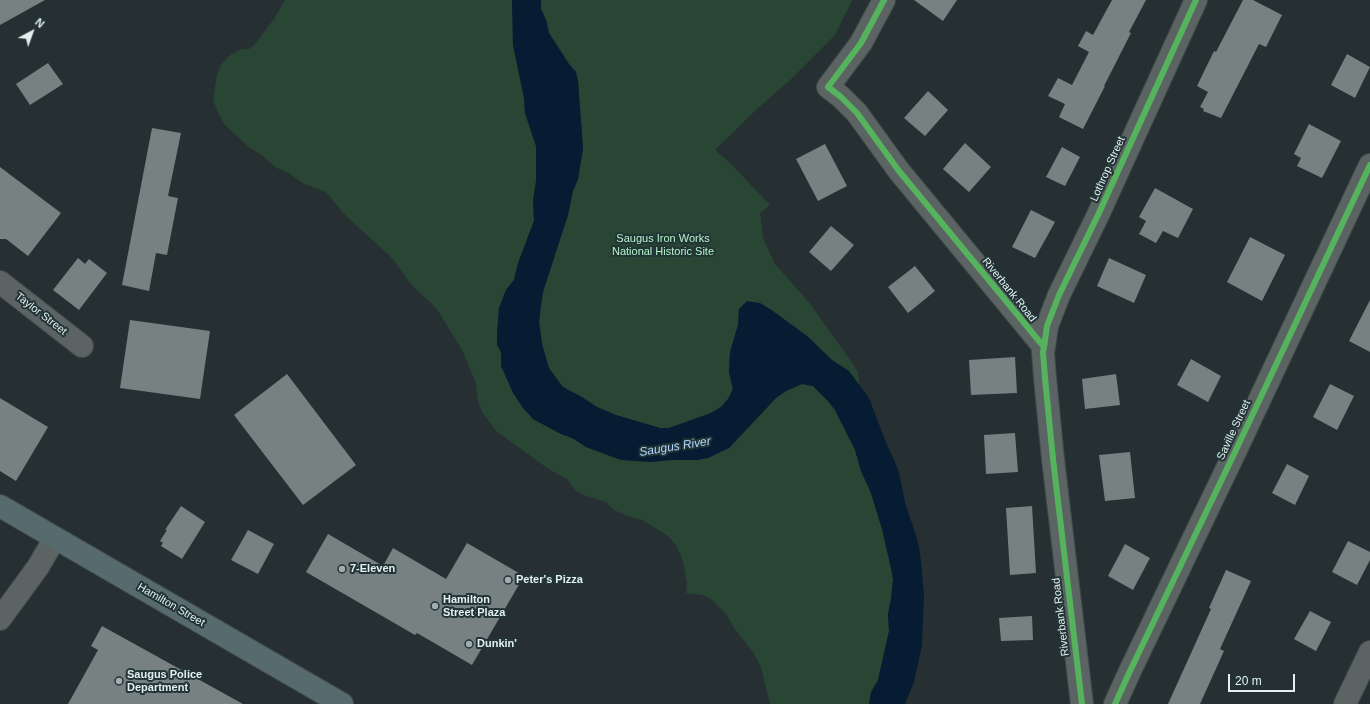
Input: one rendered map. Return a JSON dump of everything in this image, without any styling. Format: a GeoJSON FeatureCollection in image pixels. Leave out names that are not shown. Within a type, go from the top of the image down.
{"type":"FeatureCollection","features":[{"type":"Feature","properties":{"kind":"main road","name":"Hamilton Street"},"geometry":{"type":"LineString","coordinates":[[0,506],[342,704]]}},
{"type":"Feature","properties":{"kind":"street","name":"Riverbank Road"},"geometry":{"type":"LineString","coordinates":[[884,0],[861,43],[828,87],[841,97],[857,113],[899,171],[1044,347],[1043,352],[1053,459],[1082,704]]}},
{"type":"Feature","properties":{"kind":"street","name":"Lothrop Street"},"geometry":{"type":"LineString","coordinates":[[1044,347],[1047,326],[1059,295],[1098,215],[1196,0]]}},
{"type":"Feature","properties":{"kind":"street","name":"Saville Street"},"geometry":{"type":"LineString","coordinates":[[1116,704],[1130,670],[1370,165]]}},
{"type":"Feature","properties":{"kind":"street","name":"Taylor Street"},"geometry":{"type":"LineString","coordinates":[[0,282],[82,346]]}},
{"type":"Feature","properties":{"kind":"street"},"geometry":{"type":"LineString","coordinates":[[0,619],[38,567],[55,538]]}},
{"type":"Feature","properties":{"kind":"street"},"geometry":{"type":"LineString","coordinates":[[1345,704],[1370,652]]}},
{"type":"Feature","properties":{"kind":"green space"},"geometry":{"type":"Polygon","coordinates":[[[285,0],[512,0],[513,45],[524,98],[525,113],[536,146],[536,181],[533,201],[534,221],[518,263],[514,280],[506,290],[499,308],[497,345],[501,352],[501,366],[533,419],[561,434],[574,438],[586,447],[621,460],[652,462],[697,460],[729,448],[776,398],[786,391],[802,384],[813,386],[835,410],[855,450],[861,471],[871,493],[882,529],[891,568],[893,580],[888,614],[889,631],[878,681],[871,692],[869,704],[770,704],[761,667],[753,652],[735,629],[726,614],[711,599],[702,595],[686,593],[687,583],[683,561],[676,545],[668,536],[642,520],[614,510],[606,502],[586,496],[576,491],[567,479],[550,470],[496,431],[483,413],[478,402],[476,383],[462,350],[437,309],[410,283],[392,258],[345,215],[326,192],[304,184],[290,174],[275,167],[263,156],[250,148],[225,125],[213,100],[217,74],[221,65],[235,52],[242,49],[249,49],[255,44],[274,19],[285,0]]]}},
{"type":"Feature","properties":{"kind":"green space","name":"Saugus Iron Works National Historic Site"},"geometry":{"type":"Polygon","coordinates":[[[541,0],[852,0],[835,35],[788,82],[758,108],[715,150],[729,162],[770,205],[760,213],[763,238],[775,264],[807,300],[846,354],[858,372],[859,386],[849,371],[832,360],[807,336],[770,309],[739,309],[738,325],[730,352],[729,372],[733,389],[728,399],[721,407],[711,413],[669,428],[660,428],[616,415],[597,407],[563,387],[558,382],[549,368],[544,354],[539,322],[540,312],[543,292],[568,215],[573,191],[578,179],[583,148],[576,72],[569,64],[549,33],[546,20],[541,9],[541,0]]]}},
{"type":"Feature","properties":{"kind":"water","name":"Saugus River"},"geometry":{"type":"Polygon","coordinates":[[[512,0],[541,0],[541,9],[546,20],[549,33],[569,64],[576,72],[578,80],[583,148],[578,179],[573,191],[568,215],[543,292],[539,322],[542,344],[549,368],[563,387],[597,407],[616,415],[660,428],[669,428],[711,413],[721,407],[728,399],[733,389],[729,372],[730,352],[738,325],[739,309],[747,301],[760,303],[770,309],[807,336],[832,360],[849,371],[869,398],[898,469],[906,506],[920,552],[924,595],[922,645],[914,682],[905,704],[869,704],[871,692],[878,680],[889,631],[888,614],[893,580],[891,568],[882,529],[871,493],[861,471],[855,450],[835,410],[813,386],[802,384],[786,391],[776,398],[729,448],[708,458],[697,460],[652,462],[621,460],[586,447],[574,439],[561,434],[533,419],[523,408],[513,393],[501,366],[501,352],[497,345],[499,308],[506,290],[514,280],[518,263],[534,221],[533,201],[536,181],[536,146],[525,113],[524,98],[513,45],[512,0]]]}},
{"type":"Feature","properties":{"kind":"building"},"geometry":{"type":"Polygon","coordinates":[[[0,0],[45,0],[0,25],[0,0]]]}},
{"type":"Feature","properties":{"kind":"building"},"geometry":{"type":"Polygon","coordinates":[[[914,0],[957,0],[943,21],[914,0]]]}},
{"type":"Feature","properties":{"kind":"building"},"geometry":{"type":"Polygon","coordinates":[[[1112,0],[1146,0],[1129,32],[1131,33],[1083,129],[1059,117],[1065,104],[1048,96],[1058,78],[1072,85],[1089,52],[1078,46],[1086,31],[1093,35],[1112,0]]]}},
{"type":"Feature","properties":{"kind":"building"},"geometry":{"type":"Polygon","coordinates":[[[1243,0],[1253,0],[1282,15],[1266,47],[1259,44],[1221,118],[1203,111],[1204,109],[1200,107],[1208,92],[1197,86],[1214,51],[1216,52],[1243,0]]]}},
{"type":"Feature","properties":{"kind":"building"},"geometry":{"type":"Polygon","coordinates":[[[1347,54],[1370,67],[1355,98],[1331,85],[1347,54]]]}},
{"type":"Feature","properties":{"kind":"building"},"geometry":{"type":"Polygon","coordinates":[[[48,63],[63,84],[30,105],[16,84],[48,63]]]}},
{"type":"Feature","properties":{"kind":"building"},"geometry":{"type":"Polygon","coordinates":[[[928,91],[948,110],[925,136],[904,118],[928,91]]]}},
{"type":"Feature","properties":{"kind":"building"},"geometry":{"type":"Polygon","coordinates":[[[1309,124],[1341,141],[1322,178],[1297,166],[1301,158],[1294,154],[1309,124]]]}},
{"type":"Feature","properties":{"kind":"building"},"geometry":{"type":"Polygon","coordinates":[[[152,128],[181,133],[168,196],[178,198],[167,255],[156,253],[149,291],[122,285],[152,128]]]}},
{"type":"Feature","properties":{"kind":"building"},"geometry":{"type":"Polygon","coordinates":[[[965,143],[991,167],[969,192],[943,169],[965,143]]]}},
{"type":"Feature","properties":{"kind":"building"},"geometry":{"type":"Polygon","coordinates":[[[825,144],[847,186],[818,201],[796,159],[825,144]]]}},
{"type":"Feature","properties":{"kind":"building"},"geometry":{"type":"Polygon","coordinates":[[[1062,147],[1080,157],[1065,186],[1046,177],[1062,147]]]}},
{"type":"Feature","properties":{"kind":"building"},"geometry":{"type":"Polygon","coordinates":[[[0,167],[61,213],[28,256],[6,239],[0,239],[0,167]]]}},
{"type":"Feature","properties":{"kind":"building"},"geometry":{"type":"Polygon","coordinates":[[[1155,188],[1193,209],[1178,238],[1163,231],[1156,243],[1139,234],[1146,221],[1139,217],[1155,188]]]}},
{"type":"Feature","properties":{"kind":"building"},"geometry":{"type":"Polygon","coordinates":[[[1031,210],[1055,222],[1035,258],[1012,247],[1031,210]]]}},
{"type":"Feature","properties":{"kind":"building"},"geometry":{"type":"Polygon","coordinates":[[[831,226],[854,245],[831,271],[809,252],[831,226]]]}},
{"type":"Feature","properties":{"kind":"building"},"geometry":{"type":"Polygon","coordinates":[[[1250,237],[1285,255],[1262,301],[1227,282],[1250,237]]]}},
{"type":"Feature","properties":{"kind":"building"},"geometry":{"type":"Polygon","coordinates":[[[78,258],[85,264],[89,259],[107,273],[79,310],[53,290],[78,258]]]}},
{"type":"Feature","properties":{"kind":"building"},"geometry":{"type":"Polygon","coordinates":[[[1109,258],[1146,275],[1134,303],[1097,286],[1109,258]]]}},
{"type":"Feature","properties":{"kind":"building"},"geometry":{"type":"Polygon","coordinates":[[[915,266],[935,291],[908,313],[888,287],[915,266]]]}},
{"type":"Feature","properties":{"kind":"building"},"geometry":{"type":"Polygon","coordinates":[[[1370,300],[1370,352],[1349,341],[1370,300]]]}},
{"type":"Feature","properties":{"kind":"building"},"geometry":{"type":"Polygon","coordinates":[[[130,320],[210,331],[200,399],[120,388],[130,320]]]}},
{"type":"Feature","properties":{"kind":"building"},"geometry":{"type":"Polygon","coordinates":[[[1015,357],[1017,393],[971,395],[969,360],[1015,357]]]}},
{"type":"Feature","properties":{"kind":"building"},"geometry":{"type":"Polygon","coordinates":[[[1191,359],[1221,376],[1208,402],[1177,385],[1191,359]]]}},
{"type":"Feature","properties":{"kind":"building"},"geometry":{"type":"Polygon","coordinates":[[[287,374],[356,465],[303,505],[234,415],[287,374]]]}},
{"type":"Feature","properties":{"kind":"building"},"geometry":{"type":"Polygon","coordinates":[[[1116,374],[1120,405],[1085,409],[1082,379],[1116,374]]]}},
{"type":"Feature","properties":{"kind":"building"},"geometry":{"type":"Polygon","coordinates":[[[1330,384],[1354,396],[1337,430],[1313,417],[1330,384]]]}},
{"type":"Feature","properties":{"kind":"building"},"geometry":{"type":"Polygon","coordinates":[[[0,398],[48,427],[16,481],[0,471],[0,398]]]}},
{"type":"Feature","properties":{"kind":"building"},"geometry":{"type":"Polygon","coordinates":[[[1015,433],[1018,472],[986,474],[984,435],[1015,433]]]}},
{"type":"Feature","properties":{"kind":"building"},"geometry":{"type":"Polygon","coordinates":[[[1130,452],[1135,498],[1105,501],[1099,455],[1130,452]]]}},
{"type":"Feature","properties":{"kind":"building"},"geometry":{"type":"Polygon","coordinates":[[[1287,464],[1309,476],[1295,505],[1272,493],[1287,464]]]}},
{"type":"Feature","properties":{"kind":"building"},"geometry":{"type":"Polygon","coordinates":[[[181,506],[205,522],[182,559],[161,546],[163,543],[160,541],[167,530],[165,530],[181,506]]]}},
{"type":"Feature","properties":{"kind":"building"},"geometry":{"type":"Polygon","coordinates":[[[1032,506],[1036,573],[1010,575],[1006,508],[1032,506]]]}},
{"type":"Feature","properties":{"kind":"building"},"geometry":{"type":"Polygon","coordinates":[[[248,530],[274,544],[258,574],[231,560],[248,530]]]}},
{"type":"Feature","properties":{"kind":"building","name":"Hamilton Street Plaza"},"geometry":{"type":"Polygon","coordinates":[[[328,534],[383,566],[393,548],[446,579],[467,543],[524,576],[472,665],[417,633],[415,635],[306,572],[328,534]]]}},
{"type":"Feature","properties":{"kind":"building"},"geometry":{"type":"Polygon","coordinates":[[[1348,541],[1370,552],[1370,560],[1357,585],[1332,572],[1348,541]]]}},
{"type":"Feature","properties":{"kind":"building"},"geometry":{"type":"Polygon","coordinates":[[[1125,544],[1150,558],[1133,590],[1108,576],[1125,544]]]}},
{"type":"Feature","properties":{"kind":"building"},"geometry":{"type":"Polygon","coordinates":[[[1226,570],[1251,581],[1220,649],[1224,651],[1200,704],[1168,704],[1211,609],[1209,608],[1226,570]]]}},
{"type":"Feature","properties":{"kind":"building"},"geometry":{"type":"Polygon","coordinates":[[[1310,611],[1331,622],[1316,651],[1294,639],[1310,611]]]}},
{"type":"Feature","properties":{"kind":"building"},"geometry":{"type":"Polygon","coordinates":[[[1032,616],[1033,640],[1001,641],[999,618],[1032,616]]]}},
{"type":"Feature","properties":{"kind":"building"},"geometry":{"type":"Polygon","coordinates":[[[102,626],[243,704],[68,704],[98,650],[91,646],[102,626]]]}},
{"type":"Feature","properties":{"kind":"cycle path"},"geometry":{"type":"LineString","coordinates":[[884,0],[861,43],[828,87],[841,97],[857,113],[899,171],[1044,347],[1045,378],[1053,459],[1082,704]]}},
{"type":"Feature","properties":{"kind":"cycle path"},"geometry":{"type":"LineString","coordinates":[[1044,347],[1047,326],[1059,295],[1098,215],[1196,0]]}},
{"type":"Feature","properties":{"kind":"cycle path"},"geometry":{"type":"LineString","coordinates":[[1115,704],[1370,165]]}},
{"type":"Feature","properties":{"kind":"place","name":"7-Eleven"},"geometry":{"type":"Point","coordinates":[342,569]}},
{"type":"Feature","properties":{"kind":"place","name":"Peter's Pizza"},"geometry":{"type":"Point","coordinates":[508,580]}},
{"type":"Feature","properties":{"kind":"place","name":"Hamilton Street Plaza"},"geometry":{"type":"Point","coordinates":[435,606]}},
{"type":"Feature","properties":{"kind":"place","name":"Dunkin'"},"geometry":{"type":"Point","coordinates":[469,644]}},
{"type":"Feature","properties":{"kind":"place","name":"Saugus Police Department"},"geometry":{"type":"Point","coordinates":[119,681]}}]}
